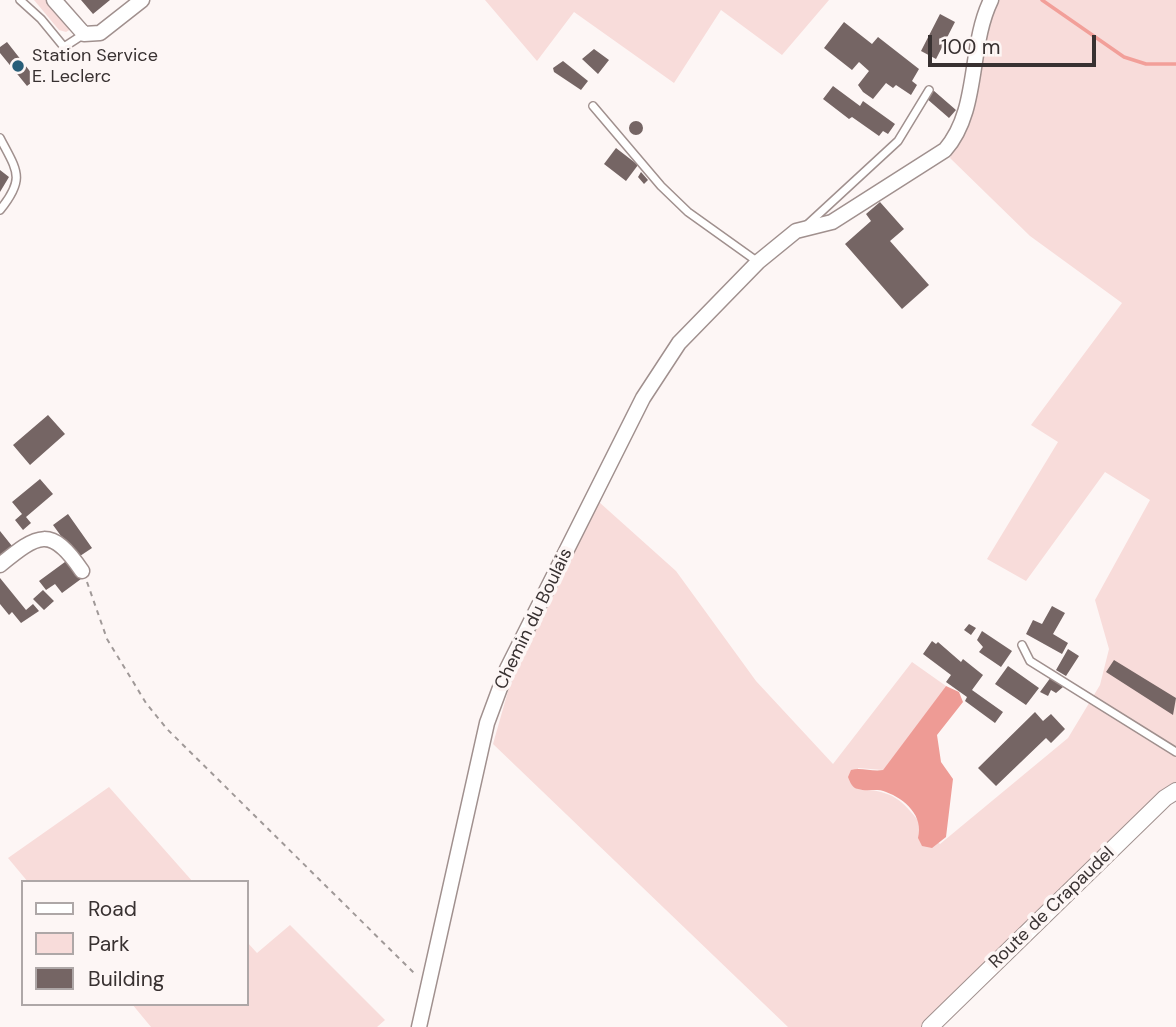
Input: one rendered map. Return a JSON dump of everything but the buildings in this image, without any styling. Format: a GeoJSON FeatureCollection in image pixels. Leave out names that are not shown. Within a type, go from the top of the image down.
{"type":"FeatureCollection","features":[{"type":"Feature","properties":{"kind":"street"},"geometry":{"type":"LineString","coordinates":[[54,0],[84,34],[100,33],[142,0]]}},
{"type":"Feature","properties":{"kind":"street"},"geometry":{"type":"LineString","coordinates":[[796,231],[832,222],[944,150],[954,140],[965,115],[982,19],[991,0]]}},
{"type":"Feature","properties":{"kind":"street","name":"Chemin du Boulais"},"geometry":{"type":"LineString","coordinates":[[419,1027],[487,723],[507,669],[643,398],[679,343],[758,261],[796,231]]}},
{"type":"Feature","properties":{"kind":"street"},"geometry":{"type":"LineString","coordinates":[[0,565],[29,542],[40,537],[60,544],[82,571]]}},
{"type":"Feature","properties":{"kind":"street","name":"Route de Crapaudel"},"geometry":{"type":"LineString","coordinates":[[930,1027],[1165,798],[1176,791]]}},
{"type":"Feature","properties":{"kind":"lane"},"geometry":{"type":"LineString","coordinates":[[20,0],[41,19],[64,47],[84,34]]}},
{"type":"Feature","properties":{"kind":"lane"},"geometry":{"type":"LineString","coordinates":[[796,231],[815,219],[898,141],[929,90]]}},
{"type":"Feature","properties":{"kind":"lane"},"geometry":{"type":"LineString","coordinates":[[593,106],[661,186],[688,212],[758,261]]}},
{"type":"Feature","properties":{"kind":"lane"},"geometry":{"type":"LineString","coordinates":[[0,138],[18,175],[14,192],[0,210]]}},
{"type":"Feature","properties":{"kind":"lane"},"geometry":{"type":"LineString","coordinates":[[1022,645],[1030,661],[1176,752]]}},
{"type":"Feature","properties":{"kind":"path"},"geometry":{"type":"LineString","coordinates":[[82,571],[107,639],[131,680],[167,729],[429,988]]}},
{"type":"Feature","properties":{"kind":"green space"},"geometry":{"type":"Polygon","coordinates":[[[34,0],[47,0],[71,29],[66,32],[59,30],[34,0]]]}},
{"type":"Feature","properties":{"kind":"green space"},"geometry":{"type":"Polygon","coordinates":[[[485,0],[829,0],[782,55],[721,10],[674,83],[574,12],[537,61],[485,0]]]}},
{"type":"Feature","properties":{"kind":"green space"},"geometry":{"type":"Polygon","coordinates":[[[999,0],[1176,0],[1176,784],[921,1027],[788,1027],[493,744],[512,677],[599,502],[676,571],[756,681],[833,764],[912,662],[946,686],[883,770],[858,768],[857,789],[874,790],[897,799],[940,844],[1068,738],[1100,685],[1109,649],[1095,600],[1150,500],[1105,472],[1026,581],[987,559],[1058,442],[1031,425],[1122,303],[1030,236],[950,158],[977,59],[999,0]]]}},
{"type":"Feature","properties":{"kind":"green space"},"geometry":{"type":"Polygon","coordinates":[[[109,787],[191,880],[26,880],[8,858],[109,787]]]}},
{"type":"Feature","properties":{"kind":"green space"},"geometry":{"type":"Polygon","coordinates":[[[290,925],[385,1020],[377,1027],[151,1027],[134,1006],[248,1006],[248,943],[257,953],[290,925]]]}},
{"type":"Feature","properties":{"kind":"shaded area"},"geometry":{"type":"Polygon","coordinates":[[[946,686],[959,692],[963,702],[937,735],[941,762],[953,779],[946,837],[932,848],[922,846],[918,838],[916,816],[906,804],[883,791],[856,788],[848,777],[851,770],[855,769],[883,770],[946,686]]]}},
{"type":"Feature","properties":{"kind":"waterway"},"geometry":{"type":"LineString","coordinates":[[1042,0],[1124,57],[1146,64],[1176,64]]}},
{"type":"Feature","properties":{"kind":"place","name":"Station Service E. Leclerc"},"geometry":{"type":"Point","coordinates":[18,66]}}]}
